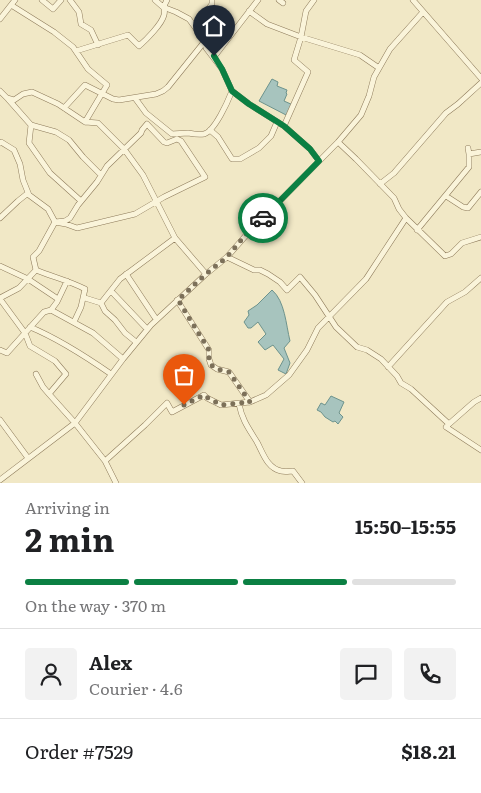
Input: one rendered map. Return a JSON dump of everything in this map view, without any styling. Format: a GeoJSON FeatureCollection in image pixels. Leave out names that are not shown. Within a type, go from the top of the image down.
{"type":"FeatureCollection","features":[{"type":"Feature","properties":{"kind":"street"},"geometry":{"type":"LineString","coordinates":[[42,0],[53,9],[61,0]]}},
{"type":"Feature","properties":{"kind":"street"},"geometry":{"type":"LineString","coordinates":[[70,0],[79,12],[81,24],[91,30],[98,45]]}},
{"type":"Feature","properties":{"kind":"street"},"geometry":{"type":"LineString","coordinates":[[155,0],[163,7],[188,19],[195,27],[206,41],[206,48],[214,56],[222,69],[232,91],[284,126],[310,149],[319,161]]}},
{"type":"Feature","properties":{"kind":"street"},"geometry":{"type":"LineString","coordinates":[[76,51],[128,35],[139,46],[157,27],[164,15],[163,7],[167,0]]}},
{"type":"Feature","properties":{"kind":"street"},"geometry":{"type":"LineString","coordinates":[[195,27],[212,4],[212,0]]}},
{"type":"Feature","properties":{"kind":"street"},"geometry":{"type":"LineString","coordinates":[[214,56],[258,0]]}},
{"type":"Feature","properties":{"kind":"street"},"geometry":{"type":"LineString","coordinates":[[284,126],[308,72],[294,60],[306,11],[314,0]]}},
{"type":"Feature","properties":{"kind":"street"},"geometry":{"type":"LineString","coordinates":[[413,0],[481,78]]}},
{"type":"Feature","properties":{"kind":"street"},"geometry":{"type":"LineString","coordinates":[[0,19],[13,2],[73,47],[88,69],[107,85],[85,122]]}},
{"type":"Feature","properties":{"kind":"street"},"geometry":{"type":"LineString","coordinates":[[250,11],[267,24],[301,37],[360,55],[380,68]]}},
{"type":"Feature","properties":{"kind":"street"},"geometry":{"type":"LineString","coordinates":[[0,480],[75,423],[147,328],[227,257],[248,232],[338,142],[361,115],[374,77],[390,49],[423,12]]}},
{"type":"Feature","properties":{"kind":"street"},"geometry":{"type":"LineString","coordinates":[[64,108],[85,85],[112,99],[119,100],[156,94],[163,91],[206,41]]}},
{"type":"Feature","properties":{"kind":"street"},"geometry":{"type":"LineString","coordinates":[[380,184],[394,173],[446,113],[481,84]]}},
{"type":"Feature","properties":{"kind":"street"},"geometry":{"type":"LineString","coordinates":[[0,91],[31,125],[56,132],[69,140],[101,176]]}},
{"type":"Feature","properties":{"kind":"street"},"geometry":{"type":"LineString","coordinates":[[135,98],[146,113],[172,134],[187,133],[195,135],[205,134],[214,126],[232,91]]}},
{"type":"Feature","properties":{"kind":"street"},"geometry":{"type":"LineString","coordinates":[[7,98],[14,100],[23,94],[32,92],[58,104],[85,122],[98,123],[124,149],[143,175],[175,238],[206,274]]}},
{"type":"Feature","properties":{"kind":"street"},"geometry":{"type":"LineString","coordinates":[[210,130],[218,138],[232,159],[240,159],[259,148],[271,136],[276,122]]}},
{"type":"Feature","properties":{"kind":"street"},"geometry":{"type":"LineString","coordinates":[[148,124],[164,142],[167,143],[177,139],[181,141],[205,177],[156,201],[135,214],[77,228],[55,222],[65,221],[70,218],[107,166],[148,124]]}},
{"type":"Feature","properties":{"kind":"street"},"geometry":{"type":"LineString","coordinates":[[31,125],[30,143],[50,173],[81,201]]}},
{"type":"Feature","properties":{"kind":"street"},"geometry":{"type":"LineString","coordinates":[[0,142],[14,150],[29,195],[48,209],[55,222]]}},
{"type":"Feature","properties":{"kind":"street"},"geometry":{"type":"LineString","coordinates":[[338,142],[394,198],[399,209],[417,230],[445,256],[451,254],[462,243],[481,236]]}},
{"type":"Feature","properties":{"kind":"street"},"geometry":{"type":"LineString","coordinates":[[417,230],[469,167],[469,151],[481,152]]}},
{"type":"Feature","properties":{"kind":"street"},"geometry":{"type":"LineString","coordinates":[[446,196],[464,208],[468,208],[481,192]]}},
{"type":"Feature","properties":{"kind":"street"},"geometry":{"type":"LineString","coordinates":[[0,218],[28,193]]}},
{"type":"Feature","properties":{"kind":"street"},"geometry":{"type":"LineString","coordinates":[[105,461],[167,403],[172,412],[204,395],[221,405],[250,402],[266,395],[289,375],[307,350],[318,328],[366,279],[406,218]]}},
{"type":"Feature","properties":{"kind":"street"},"geometry":{"type":"LineString","coordinates":[[36,270],[33,257],[39,251],[55,222]]}},
{"type":"Feature","properties":{"kind":"street"},"geometry":{"type":"LineString","coordinates":[[101,303],[120,278],[175,238]]}},
{"type":"Feature","properties":{"kind":"street"},"geometry":{"type":"LineString","coordinates":[[227,257],[254,270],[260,270],[268,274],[280,282],[287,290],[300,277],[330,316],[336,327],[357,347],[367,350],[381,359],[397,376],[401,384],[411,389],[449,424]]}},
{"type":"Feature","properties":{"kind":"street"},"geometry":{"type":"LineString","coordinates":[[0,266],[28,279],[58,299]]}},
{"type":"Feature","properties":{"kind":"street"},"geometry":{"type":"LineString","coordinates":[[36,270],[19,288],[0,298],[25,333],[30,346],[56,361],[66,374],[49,394]]}},
{"type":"Feature","properties":{"kind":"street"},"geometry":{"type":"LineString","coordinates":[[36,270],[72,282],[85,290],[82,307],[74,322]]}},
{"type":"Feature","properties":{"kind":"street"},"geometry":{"type":"LineString","coordinates":[[126,274],[156,319]]}},
{"type":"Feature","properties":{"kind":"street"},"geometry":{"type":"LineString","coordinates":[[388,367],[446,302],[465,292],[481,278]]}},
{"type":"Feature","properties":{"kind":"street"},"geometry":{"type":"LineString","coordinates":[[0,350],[7,353],[44,312],[51,310],[66,281]]}},
{"type":"Feature","properties":{"kind":"street"},"geometry":{"type":"LineString","coordinates":[[111,291],[147,328]]}},
{"type":"Feature","properties":{"kind":"street"},"geometry":{"type":"LineString","coordinates":[[85,298],[101,303],[125,333],[136,342]]}},
{"type":"Feature","properties":{"kind":"street"},"geometry":{"type":"LineString","coordinates":[[178,300],[209,350],[211,365],[217,369],[229,372],[250,402]]}},
{"type":"Feature","properties":{"kind":"street"},"geometry":{"type":"LineString","coordinates":[[51,310],[93,333],[123,359]]}},
{"type":"Feature","properties":{"kind":"street"},"geometry":{"type":"LineString","coordinates":[[30,327],[52,336],[86,356],[111,374]]}},
{"type":"Feature","properties":{"kind":"street"},"geometry":{"type":"LineString","coordinates":[[36,374],[43,387],[105,461],[115,481],[108,483]]}},
{"type":"Feature","properties":{"kind":"street"},"geometry":{"type":"LineString","coordinates":[[481,398],[446,427],[481,450]]}},
{"type":"Feature","properties":{"kind":"street"},"geometry":{"type":"LineString","coordinates":[[238,404],[244,423],[259,445],[266,460],[273,467],[281,471],[293,471],[302,483]]}},
{"type":"Feature","properties":{"kind":"street"},"geometry":{"type":"LineString","coordinates":[[0,420],[28,458]]}},
{"type":"Feature","properties":{"kind":"water"},"geometry":{"type":"Polygon","coordinates":[[[272,79],[278,82],[277,86],[287,90],[284,101],[293,105],[288,116],[259,101],[272,79]]]}},
{"type":"Feature","properties":{"kind":"water"},"geometry":{"type":"Polygon","coordinates":[[[272,290],[280,300],[290,341],[284,348],[290,363],[286,374],[278,370],[284,359],[273,345],[265,350],[258,342],[266,334],[258,322],[251,328],[248,328],[244,322],[249,315],[248,311],[272,290]]]}},
{"type":"Feature","properties":{"kind":"water"},"geometry":{"type":"Polygon","coordinates":[[[331,396],[344,402],[339,413],[343,417],[338,424],[317,410],[321,403],[325,405],[331,396]]]}},
{"type":"Feature","properties":{"kind":"way so far"},"geometry":{"type":"LineString","coordinates":[[184,405],[204,395],[221,405],[250,402],[229,372],[217,369],[211,365],[209,350],[178,300],[227,257],[248,232],[263,218]]}},
{"type":"Feature","properties":{"kind":"route"},"geometry":{"type":"LineString","coordinates":[[214,56],[232,91],[284,126],[310,149],[319,161],[263,218]]}}]}
